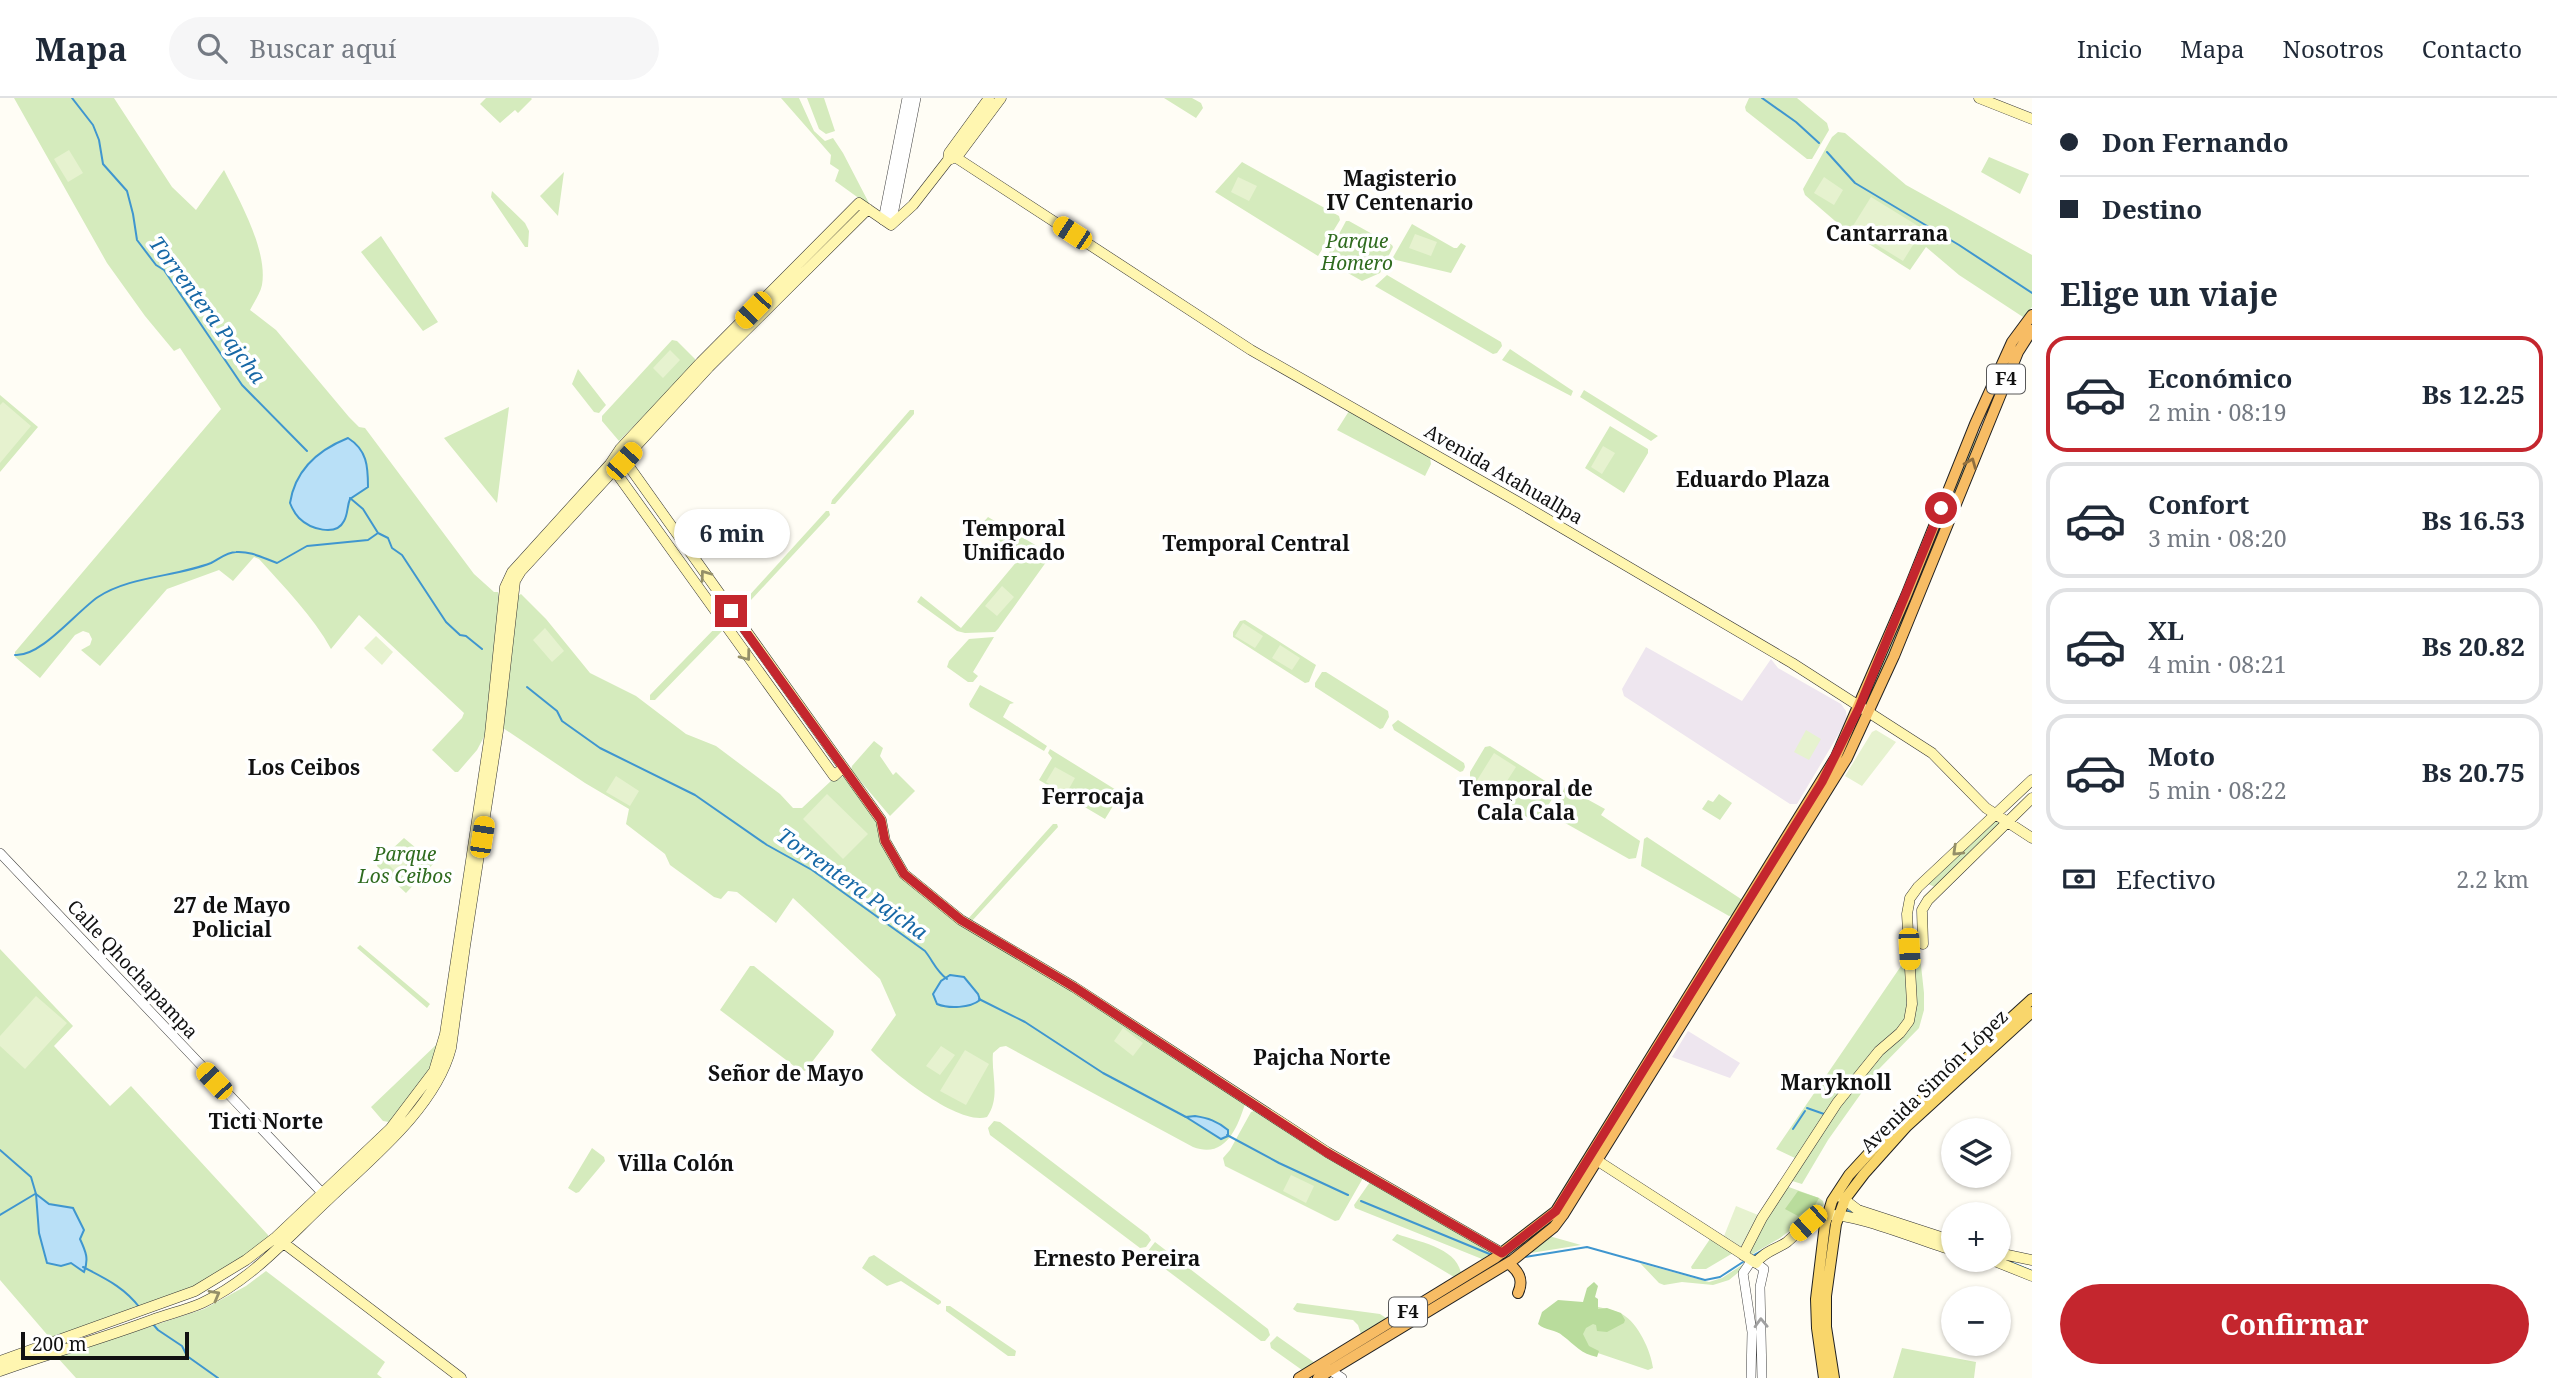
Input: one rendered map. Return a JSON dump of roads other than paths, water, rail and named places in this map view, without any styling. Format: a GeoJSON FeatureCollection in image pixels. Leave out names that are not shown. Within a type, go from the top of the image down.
{"type":"FeatureCollection","features":[{"type":"Feature","properties":{"kind":"highway","name":"F4"},"geometry":{"type":"LineString","coordinates":[[1318,1378],[1338,1377],[1347,1361],[1558,1222],[1594,1158],[1840,769],[1975,424],[2012,342],[2032,315]]}},
{"type":"Feature","properties":{"kind":"highway","name":"F4"},"geometry":{"type":"LineString","coordinates":[[1863,710],[1918,599],[1989,418],[2018,352],[2032,331]]}},
{"type":"Feature","properties":{"kind":"highway","name":"F4"},"geometry":{"type":"LineString","coordinates":[[1300,1378],[1507,1257],[1550,1218],[1594,1158]]}},
{"type":"Feature","properties":{"kind":"highway"},"geometry":{"type":"LineString","coordinates":[[1507,1257],[1520,1275],[1521,1287],[1518,1293]]}},
{"type":"Feature","properties":{"kind":"main road"},"geometry":{"type":"LineString","coordinates":[[950,157],[989,98]]}},
{"type":"Feature","properties":{"kind":"main road"},"geometry":{"type":"LineString","coordinates":[[863,206],[887,222],[913,205],[950,157],[1002,98]]}},
{"type":"Feature","properties":{"kind":"main road"},"geometry":{"type":"LineString","coordinates":[[1979,98],[2032,119]]}},
{"type":"Feature","properties":{"kind":"main road","name":"Avenida Atahuallpa"},"geometry":{"type":"LineString","coordinates":[[950,157],[1247,348],[1792,663],[1932,753],[1994,814],[2032,838]]}},
{"type":"Feature","properties":{"kind":"main road"},"geometry":{"type":"LineString","coordinates":[[0,1371],[202,1303],[261,1265],[280,1240],[390,1129],[426,1083],[439,1058],[446,1028],[515,581],[612,468],[621,449],[701,362],[863,206]]}},
{"type":"Feature","properties":{"kind":"main road"},"geometry":{"type":"LineString","coordinates":[[612,468],[624,461],[863,206]]}},
{"type":"Feature","properties":{"kind":"main road"},"geometry":{"type":"LineString","coordinates":[[621,449],[624,461],[881,820],[885,841],[904,874],[971,926],[1074,987],[1326,1152],[1507,1257]]}},
{"type":"Feature","properties":{"kind":"main road"},"geometry":{"type":"LineString","coordinates":[[612,468],[834,776],[843,768]]}},
{"type":"Feature","properties":{"kind":"main road"},"geometry":{"type":"LineString","coordinates":[[1754,1262],[1762,1218],[1837,1103],[1879,1051],[1900,1033],[1909,1021],[1912,1004],[1908,905],[1916,889],[2032,780]]}},
{"type":"Feature","properties":{"kind":"main road"},"geometry":{"type":"LineString","coordinates":[[1909,936],[1923,944],[1923,906],[1950,876],[2032,798]]}},
{"type":"Feature","properties":{"kind":"main road","name":"Avenida Simón López"},"geometry":{"type":"LineString","coordinates":[[1824,1378],[1816,1307],[1833,1215],[1849,1175],[1903,1116],[2032,999]]}},
{"type":"Feature","properties":{"kind":"main road","name":"Avenida Simón López"},"geometry":{"type":"LineString","coordinates":[[1840,1196],[1907,1126],[2032,1012]]}},
{"type":"Feature","properties":{"kind":"main road"},"geometry":{"type":"LineString","coordinates":[[1594,1158],[1754,1262]]}},
{"type":"Feature","properties":{"kind":"main road"},"geometry":{"type":"LineString","coordinates":[[1840,1196],[1858,1210],[1941,1237]]}},
{"type":"Feature","properties":{"kind":"main road"},"geometry":{"type":"LineString","coordinates":[[1754,1262],[1784,1244],[1815,1219],[1833,1215],[1853,1218],[1941,1246]]}},
{"type":"Feature","properties":{"kind":"main road","name":"Avenida Simón López"},"geometry":{"type":"LineString","coordinates":[[1833,1215],[1826,1327],[1834,1378]]}},
{"type":"Feature","properties":{"kind":"main road"},"geometry":{"type":"LineString","coordinates":[[0,1361],[195,1291],[280,1240]]}},
{"type":"Feature","properties":{"kind":"main road"},"geometry":{"type":"LineString","coordinates":[[280,1240],[461,1378]]}},
{"type":"Feature","properties":{"kind":"main road"},"geometry":{"type":"LineString","coordinates":[[2011,1256],[2032,1260]]}},
{"type":"Feature","properties":{"kind":"main road"},"geometry":{"type":"LineString","coordinates":[[2011,1268],[2032,1276]]}},
{"type":"Feature","properties":{"kind":"street"},"geometry":{"type":"LineString","coordinates":[[887,222],[907,98]]}},
{"type":"Feature","properties":{"kind":"street"},"geometry":{"type":"LineString","coordinates":[[887,222],[916,98]]}},
{"type":"Feature","properties":{"kind":"street","name":"Calle Qhochapampa"},"geometry":{"type":"LineString","coordinates":[[0,853],[325,1197]]}},
{"type":"Feature","properties":{"kind":"street"},"geometry":{"type":"LineString","coordinates":[[1751,1378],[1751,1327],[1743,1273],[1754,1262]]}},
{"type":"Feature","properties":{"kind":"street"},"geometry":{"type":"LineString","coordinates":[[1754,1262],[1760,1287],[1762,1378]]}},
{"type":"Feature","properties":{"kind":"street"},"geometry":{"type":"LineString","coordinates":[[1321,1365],[1338,1377]]}},
{"type":"Feature","properties":{"kind":"water"},"geometry":{"type":"Polygon","coordinates":[[[348,438],[363,453],[368,472],[368,487],[350,499],[340,526],[329,530],[316,528],[295,513],[290,503],[293,492],[303,472],[318,455],[348,438]]]}},
{"type":"Feature","properties":{"kind":"water","name":"Torrentera Pajcha"},"geometry":{"type":"Polygon","coordinates":[[[950,975],[964,977],[980,1000],[959,1007],[937,1004],[933,994],[941,981],[950,975]]]}},
{"type":"Feature","properties":{"kind":"water"},"geometry":{"type":"Polygon","coordinates":[[[1195,1116],[1220,1124],[1228,1130],[1228,1136],[1221,1139],[1186,1117],[1195,1116]]]}},
{"type":"Feature","properties":{"kind":"water"},"geometry":{"type":"Polygon","coordinates":[[[36,1194],[49,1204],[73,1208],[84,1230],[80,1239],[86,1256],[84,1272],[71,1263],[61,1266],[47,1263],[39,1233],[36,1194]]]}},
{"type":"Feature","properties":{"kind":"waterway","name":"Torrentera Pajcha"},"geometry":{"type":"LineString","coordinates":[[72,98],[93,125],[103,164],[127,191],[137,240],[156,265],[164,270],[242,385],[307,451]]}},
{"type":"Feature","properties":{"kind":"waterway"},"geometry":{"type":"LineString","coordinates":[[1762,98],[1796,122],[1819,143]]}},
{"type":"Feature","properties":{"kind":"waterway"},"geometry":{"type":"LineString","coordinates":[[1827,152],[1855,183],[1959,245],[2032,293]]}},
{"type":"Feature","properties":{"kind":"waterway","name":"Torrentera Pajcha"},"geometry":{"type":"LineString","coordinates":[[350,498],[363,509],[378,533],[388,538],[392,548],[402,555],[446,622],[482,649]]}},
{"type":"Feature","properties":{"kind":"waterway"},"geometry":{"type":"LineString","coordinates":[[15,655],[36,649],[98,597],[124,585],[197,568],[233,552],[252,554],[277,563],[307,546],[368,540],[378,533]]}},
{"type":"Feature","properties":{"kind":"waterway","name":"Torrentera Pajcha"},"geometry":{"type":"LineString","coordinates":[[527,687],[557,711],[562,721],[600,748],[695,795],[767,845],[812,870],[925,951],[947,979]]}},
{"type":"Feature","properties":{"kind":"waterway","name":"Torrentera Pajcha"},"geometry":{"type":"LineString","coordinates":[[979,999],[1025,1022],[1103,1073],[1186,1117]]}},
{"type":"Feature","properties":{"kind":"waterway"},"geometry":{"type":"LineString","coordinates":[[1807,1108],[1824,1114]]}},
{"type":"Feature","properties":{"kind":"waterway"},"geometry":{"type":"LineString","coordinates":[[1793,1129],[1805,1111]]}},
{"type":"Feature","properties":{"kind":"waterway","name":"Torrentera Pajcha"},"geometry":{"type":"LineString","coordinates":[[1227,1135],[1348,1195]]}},
{"type":"Feature","properties":{"kind":"waterway"},"geometry":{"type":"LineString","coordinates":[[0,1150],[31,1177],[36,1194]]}},
{"type":"Feature","properties":{"kind":"waterway"},"geometry":{"type":"LineString","coordinates":[[0,1215],[35,1194]]}},
{"type":"Feature","properties":{"kind":"waterway","name":"Torrentera Pajcha"},"geometry":{"type":"LineString","coordinates":[[1361,1201],[1492,1255]]}},
{"type":"Feature","properties":{"kind":"waterway","name":"Torrentera Pajcha"},"geometry":{"type":"LineString","coordinates":[[1813,1215],[1821,1210]]}},
{"type":"Feature","properties":{"kind":"waterway","name":"Torrentera Pajcha"},"geometry":{"type":"LineString","coordinates":[[1848,1211],[1856,1214]]}},
{"type":"Feature","properties":{"kind":"waterway","name":"Torrentera Pajcha"},"geometry":{"type":"LineString","coordinates":[[1525,1257],[1587,1247],[1705,1280],[1720,1277],[1743,1262]]}},
{"type":"Feature","properties":{"kind":"waterway","name":"Torrentera Pajcha"},"geometry":{"type":"LineString","coordinates":[[1754,1255],[1763,1250]]}},
{"type":"Feature","properties":{"kind":"waterway","name":"Torrentera Pajcha"},"geometry":{"type":"LineString","coordinates":[[2011,1262],[2032,1271]]}},
{"type":"Feature","properties":{"kind":"waterway"},"geometry":{"type":"LineString","coordinates":[[83,1267],[121,1289],[140,1308]]}},
{"type":"Feature","properties":{"kind":"waterway"},"geometry":{"type":"LineString","coordinates":[[152,1323],[182,1346],[187,1356],[218,1378]]}},
{"type":"Feature","properties":{"kind":"district","name":"Magisterio IV Centenario"},"geometry":{"type":"Point","coordinates":[1400,191]}},
{"type":"Feature","properties":{"kind":"district","name":"Cantarrana"},"geometry":{"type":"Point","coordinates":[1887,234]}},
{"type":"Feature","properties":{"kind":"district","name":"Eduardo Plaza"},"geometry":{"type":"Point","coordinates":[1753,480]}},
{"type":"Feature","properties":{"kind":"district","name":"Temporal Unificado"},"geometry":{"type":"Point","coordinates":[1014,541]}},
{"type":"Feature","properties":{"kind":"district","name":"Temporal Central"},"geometry":{"type":"Point","coordinates":[1256,544]}},
{"type":"Feature","properties":{"kind":"district","name":"Los Ceibos"},"geometry":{"type":"Point","coordinates":[304,768]}},
{"type":"Feature","properties":{"kind":"district","name":"Ferrocaja"},"geometry":{"type":"Point","coordinates":[1093,797]}},
{"type":"Feature","properties":{"kind":"district","name":"Temporal de Cala Cala"},"geometry":{"type":"Point","coordinates":[1526,801]}},
{"type":"Feature","properties":{"kind":"district","name":"27 de Mayo Policial"},"geometry":{"type":"Point","coordinates":[232,918]}},
{"type":"Feature","properties":{"kind":"district","name":"Pajcha Norte"},"geometry":{"type":"Point","coordinates":[1322,1058]}},
{"type":"Feature","properties":{"kind":"district","name":"Señor de Mayo"},"geometry":{"type":"Point","coordinates":[786,1074]}},
{"type":"Feature","properties":{"kind":"district","name":"Maryknoll"},"geometry":{"type":"Point","coordinates":[1836,1083]}},
{"type":"Feature","properties":{"kind":"district","name":"Ticti Norte"},"geometry":{"type":"Point","coordinates":[266,1122]}},
{"type":"Feature","properties":{"kind":"district","name":"Villa Colón"},"geometry":{"type":"Point","coordinates":[676,1164]}},
{"type":"Feature","properties":{"kind":"district","name":"Ernesto Pereira"},"geometry":{"type":"Point","coordinates":[1117,1259]}},
{"type":"Feature","properties":{"kind":"park label","name":"Parque Homero"},"geometry":{"type":"Point","coordinates":[1357,252]}},
{"type":"Feature","properties":{"kind":"park label","name":"Parque Los Ceibos"},"geometry":{"type":"Point","coordinates":[405,865]}}]}
